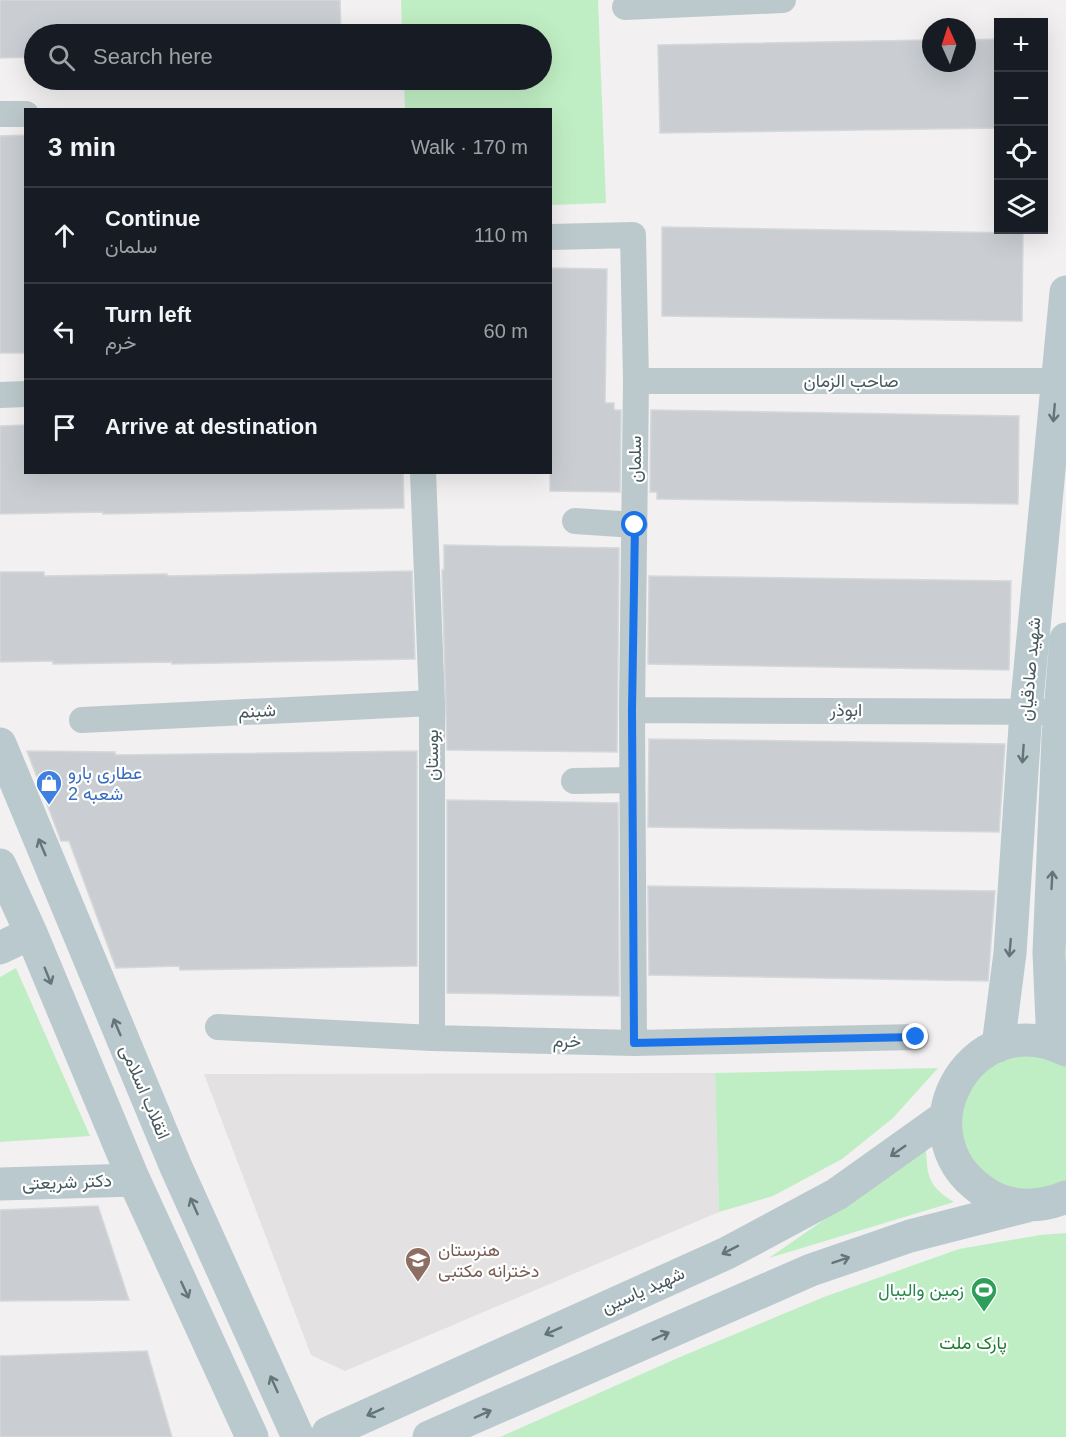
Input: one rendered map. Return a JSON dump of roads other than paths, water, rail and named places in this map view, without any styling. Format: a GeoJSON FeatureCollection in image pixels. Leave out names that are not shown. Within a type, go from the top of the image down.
{"type":"FeatureCollection","features":[{"type":"Feature","properties":{"kind":"street"},"geometry":{"type":"LineString","coordinates":[[625,7],[783,0]]}},
{"type":"Feature","properties":{"kind":"street"},"geometry":{"type":"LineString","coordinates":[[0,114],[24,114]]}},
{"type":"Feature","properties":{"kind":"street","name":"سلمان"},"geometry":{"type":"LineString","coordinates":[[552,237],[633,235],[636,381],[632,710],[634,1043]]}},
{"type":"Feature","properties":{"kind":"street","name":"شهید صادقیان"},"geometry":{"type":"LineString","coordinates":[[998,1046],[1010,953],[1026,711],[1061,381],[1066,292]]}},
{"type":"Feature","properties":{"kind":"street","name":"صاحب الزمان"},"geometry":{"type":"LineString","coordinates":[[636,381],[1061,381]]}},
{"type":"Feature","properties":{"kind":"street"},"geometry":{"type":"LineString","coordinates":[[0,395],[24,394]]}},
{"type":"Feature","properties":{"kind":"street","name":"بوستان"},"geometry":{"type":"LineString","coordinates":[[423,474],[432,703],[432,1038]]}},
{"type":"Feature","properties":{"kind":"street"},"geometry":{"type":"LineString","coordinates":[[575,521],[635,525]]}},
{"type":"Feature","properties":{"kind":"street","name":"شهید صادقیان"},"geometry":{"type":"LineString","coordinates":[[1059,1047],[1049,953],[1060,713],[1066,639]]}},
{"type":"Feature","properties":{"kind":"street","name":"شبنم"},"geometry":{"type":"LineString","coordinates":[[82,720],[432,703]]}},
{"type":"Feature","properties":{"kind":"street","name":"ابوذر"},"geometry":{"type":"LineString","coordinates":[[632,710],[1060,713]]}},
{"type":"Feature","properties":{"kind":"street","name":"انقلاب اسلامی"},"geometry":{"type":"LineString","coordinates":[[0,744],[176,1167],[298,1437]]}},
{"type":"Feature","properties":{"kind":"street"},"geometry":{"type":"LineString","coordinates":[[574,781],[632,780]]}},
{"type":"Feature","properties":{"kind":"street"},"geometry":{"type":"LineString","coordinates":[[0,865],[31,933],[134,1180],[252,1437]]}},
{"type":"Feature","properties":{"kind":"street"},"geometry":{"type":"LineString","coordinates":[[0,948],[31,933]]}},
{"type":"Feature","properties":{"kind":"street","name":"خرم"},"geometry":{"type":"LineString","coordinates":[[218,1027],[432,1038],[634,1043],[916,1037]]}},
{"type":"Feature","properties":{"kind":"street"},"geometry":{"type":"LineString","coordinates":[[1053,1202],[1000,1201],[977,1188],[958,1168],[948,1143],[945,1117],[951,1092],[964,1071],[982,1054],[1016,1041],[1035,1040],[1059,1047]]}},
{"type":"Feature","properties":{"kind":"street","name":"شهید یاسین"},"geometry":{"type":"LineString","coordinates":[[327,1437],[328,1433],[727,1252],[837,1194],[945,1117]]}},
{"type":"Feature","properties":{"kind":"street","name":"دکتر شریعتی"},"geometry":{"type":"LineString","coordinates":[[0,1184],[134,1180]]}},
{"type":"Feature","properties":{"kind":"street"},"geometry":{"type":"LineString","coordinates":[[429,1437],[811,1270],[910,1236],[1053,1202]]}},
{"type":"Feature","properties":{"kind":"place","name":"عطاری بارو شعبه 2"},"geometry":{"type":"Point","coordinates":[49,806]}},
{"type":"Feature","properties":{"kind":"place","name":"هنرستان دخترانه مکتبی"},"geometry":{"type":"Point","coordinates":[418,1283]}},
{"type":"Feature","properties":{"kind":"place","name":"زمین والیبال"},"geometry":{"type":"Point","coordinates":[984,1313]}},
{"type":"Feature","properties":{"kind":"park label","name":"پارک ملت"},"geometry":{"type":"Point","coordinates":[973,1343]}}]}
